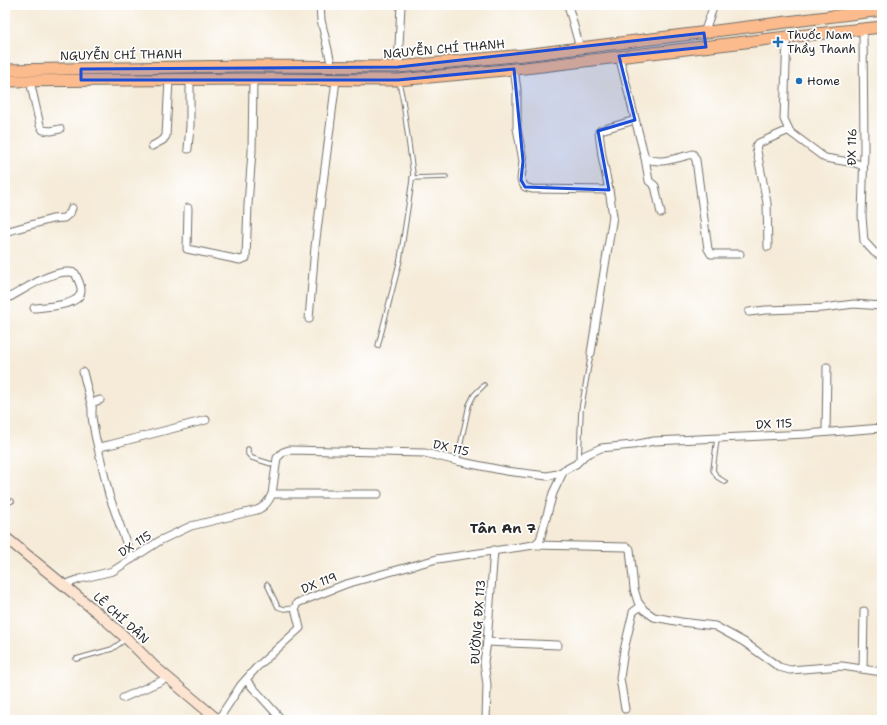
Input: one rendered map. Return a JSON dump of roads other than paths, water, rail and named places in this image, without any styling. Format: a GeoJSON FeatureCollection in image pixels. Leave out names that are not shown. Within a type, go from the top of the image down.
{"type":"FeatureCollection","features":[{"type":"Feature","properties":{"kind":"main road","name":"NGUYỄN CHÍ THANH"},"geometry":{"type":"LineString","coordinates":[[5,81],[30,81],[81,75],[244,66],[398,67],[524,55],[704,33],[863,9],[882,10]]}},
{"type":"Feature","properties":{"kind":"main road","name":"NGUYỄN CHÍ THANH"},"geometry":{"type":"LineString","coordinates":[[5,70],[168,80],[398,80],[514,69],[882,27]]}},
{"type":"Feature","properties":{"kind":"main road"},"geometry":{"type":"LineString","coordinates":[[704,33],[706,47]]}},
{"type":"Feature","properties":{"kind":"main road"},"geometry":{"type":"LineString","coordinates":[[398,67],[398,80]]}},
{"type":"Feature","properties":{"kind":"street"},"geometry":{"type":"LineString","coordinates":[[320,5],[321,20],[332,67]]}},
{"type":"Feature","properties":{"kind":"street"},"geometry":{"type":"LineString","coordinates":[[398,67],[401,5]]}},
{"type":"Feature","properties":{"kind":"street"},"geometry":{"type":"LineString","coordinates":[[568,5],[576,27],[580,48]]}},
{"type":"Feature","properties":{"kind":"street"},"geometry":{"type":"LineString","coordinates":[[704,33],[714,5]]}},
{"type":"Feature","properties":{"kind":"street","name":"ĐX 116"},"geometry":{"type":"LineString","coordinates":[[864,29],[862,216],[864,241],[874,252],[882,257]]}},
{"type":"Feature","properties":{"kind":"street"},"geometry":{"type":"LineString","coordinates":[[787,37],[784,119],[790,132],[825,158],[855,163],[863,166]]}},
{"type":"Feature","properties":{"kind":"street"},"geometry":{"type":"LineString","coordinates":[[618,56],[645,158],[649,181],[656,186],[661,213]]}},
{"type":"Feature","properties":{"kind":"street"},"geometry":{"type":"LineString","coordinates":[[514,69],[517,128],[523,162],[521,180],[524,188],[609,190]]}},
{"type":"Feature","properties":{"kind":"street"},"geometry":{"type":"LineString","coordinates":[[188,149],[190,126],[190,79]]}},
{"type":"Feature","properties":{"kind":"street"},"geometry":{"type":"LineString","coordinates":[[188,208],[187,249],[240,260],[246,258],[252,152],[253,79]]}},
{"type":"Feature","properties":{"kind":"street"},"geometry":{"type":"LineString","coordinates":[[152,146],[163,140],[166,136],[168,80]]}},
{"type":"Feature","properties":{"kind":"street"},"geometry":{"type":"LineString","coordinates":[[308,319],[336,80]]}},
{"type":"Feature","properties":{"kind":"street"},"geometry":{"type":"LineString","coordinates":[[30,81],[40,125],[43,130],[51,131],[60,129]]}},
{"type":"Feature","properties":{"kind":"street"},"geometry":{"type":"LineString","coordinates":[[591,353],[612,223],[612,209],[599,132],[601,130],[635,120]]}},
{"type":"Feature","properties":{"kind":"street"},"geometry":{"type":"LineString","coordinates":[[768,247],[768,206],[756,146],[759,143],[789,130]]}},
{"type":"Feature","properties":{"kind":"street"},"geometry":{"type":"LineString","coordinates":[[645,158],[658,162],[693,154],[696,160],[708,249],[711,254],[740,254]]}},
{"type":"Feature","properties":{"kind":"street"},"geometry":{"type":"LineString","coordinates":[[5,232],[52,219],[64,218],[70,213],[72,208]]}},
{"type":"Feature","properties":{"kind":"street"},"geometry":{"type":"LineString","coordinates":[[5,297],[10,297],[55,273],[75,273],[82,290],[81,294],[74,300],[65,304],[34,308]]}},
{"type":"Feature","properties":{"kind":"street"},"geometry":{"type":"LineString","coordinates":[[749,312],[823,308],[854,304],[882,306]]}},
{"type":"Feature","properties":{"kind":"street"},"geometry":{"type":"LineString","coordinates":[[826,432],[827,367]]}},
{"type":"Feature","properties":{"kind":"street"},"geometry":{"type":"LineString","coordinates":[[83,372],[92,408],[98,447],[109,495],[118,525],[132,559]]}},
{"type":"Feature","properties":{"kind":"street"},"geometry":{"type":"LineString","coordinates":[[92,408],[94,402],[100,400]]}},
{"type":"Feature","properties":{"kind":"street"},"geometry":{"type":"LineString","coordinates":[[98,447],[206,420]]}},
{"type":"Feature","properties":{"kind":"street","name":"DX 115"},"geometry":{"type":"LineString","coordinates":[[275,465],[277,458],[283,452],[289,450],[425,453],[506,471],[547,476],[557,474],[576,464],[585,455],[601,448],[633,445],[654,441],[882,428]]}},
{"type":"Feature","properties":{"kind":"street"},"geometry":{"type":"LineString","coordinates":[[275,465],[272,494],[378,494]]}},
{"type":"Feature","properties":{"kind":"street"},"geometry":{"type":"LineString","coordinates":[[534,545],[540,540],[553,493],[564,470]]}},
{"type":"Feature","properties":{"kind":"street","name":"DX 115"},"geometry":{"type":"LineString","coordinates":[[64,585],[80,579],[113,571],[161,540],[190,526],[263,508],[272,494]]}},
{"type":"Feature","properties":{"kind":"street","name":"LÊ CHÍ DÂN"},"geometry":{"type":"LineString","coordinates":[[6,539],[64,585],[126,638],[168,678],[218,720]]}},
{"type":"Feature","properties":{"kind":"street","name":"DX 119"},"geometry":{"type":"LineString","coordinates":[[218,720],[256,668],[300,628],[295,608],[297,603],[346,584],[437,559],[534,545],[626,546],[630,549],[634,589],[638,602],[641,606]]}},
{"type":"Feature","properties":{"kind":"street","name":"ĐƯỜNG ĐX 113"},"geometry":{"type":"LineString","coordinates":[[486,720],[487,685],[484,662],[487,642],[494,550]]}},
{"type":"Feature","properties":{"kind":"street"},"geometry":{"type":"LineString","coordinates":[[625,710],[620,678],[624,650],[633,612],[641,606],[644,610],[654,616],[681,622],[715,626],[724,629],[756,649],[779,667],[790,670],[842,666],[882,672]]}},
{"type":"Feature","properties":{"kind":"street"},"geometry":{"type":"LineString","coordinates":[[863,669],[864,611]]}},
{"type":"Feature","properties":{"kind":"street"},"geometry":{"type":"LineString","coordinates":[[487,642],[558,645]]}},
{"type":"Feature","properties":{"kind":"street"},"geometry":{"type":"LineString","coordinates":[[123,698],[168,678]]}},
{"type":"Feature","properties":{"kind":"street"},"geometry":{"type":"LineString","coordinates":[[246,680],[282,720]]}},
{"type":"Feature","properties":{"kind":"lane"},"geometry":{"type":"LineString","coordinates":[[378,346],[400,260],[412,178],[404,107],[398,80]]}},
{"type":"Feature","properties":{"kind":"lane"},"geometry":{"type":"LineString","coordinates":[[412,178],[446,178]]}},
{"type":"Feature","properties":{"kind":"lane"},"geometry":{"type":"LineString","coordinates":[[579,461],[581,410],[591,353]]}},
{"type":"Feature","properties":{"kind":"lane"},"geometry":{"type":"LineString","coordinates":[[457,461],[468,405],[474,395],[484,385]]}},
{"type":"Feature","properties":{"kind":"lane"},"geometry":{"type":"LineString","coordinates":[[717,438],[713,470],[717,477],[724,482]]}},
{"type":"Feature","properties":{"kind":"lane"},"geometry":{"type":"LineString","coordinates":[[248,449],[248,454],[252,458],[275,465]]}},
{"type":"Feature","properties":{"kind":"lane"},"geometry":{"type":"LineString","coordinates":[[5,504],[12,501]]}},
{"type":"Feature","properties":{"kind":"lane"},"geometry":{"type":"LineString","coordinates":[[267,584],[278,607],[284,610],[295,608]]}},
{"type":"Feature","properties":{"kind":"lane"},"geometry":{"type":"LineString","coordinates":[[76,659],[112,649],[126,638]]}},
{"type":"Feature","properties":{"kind":"place","name":"Thuốc Nam Thầy Thanh"},"geometry":{"type":"Point","coordinates":[778,42]}},
{"type":"Feature","properties":{"kind":"place","name":"Home"},"geometry":{"type":"Point","coordinates":[799,81]}},
{"type":"Feature","properties":{"kind":"district","name":"Tân An 7"},"geometry":{"type":"Point","coordinates":[503,528]}}]}
